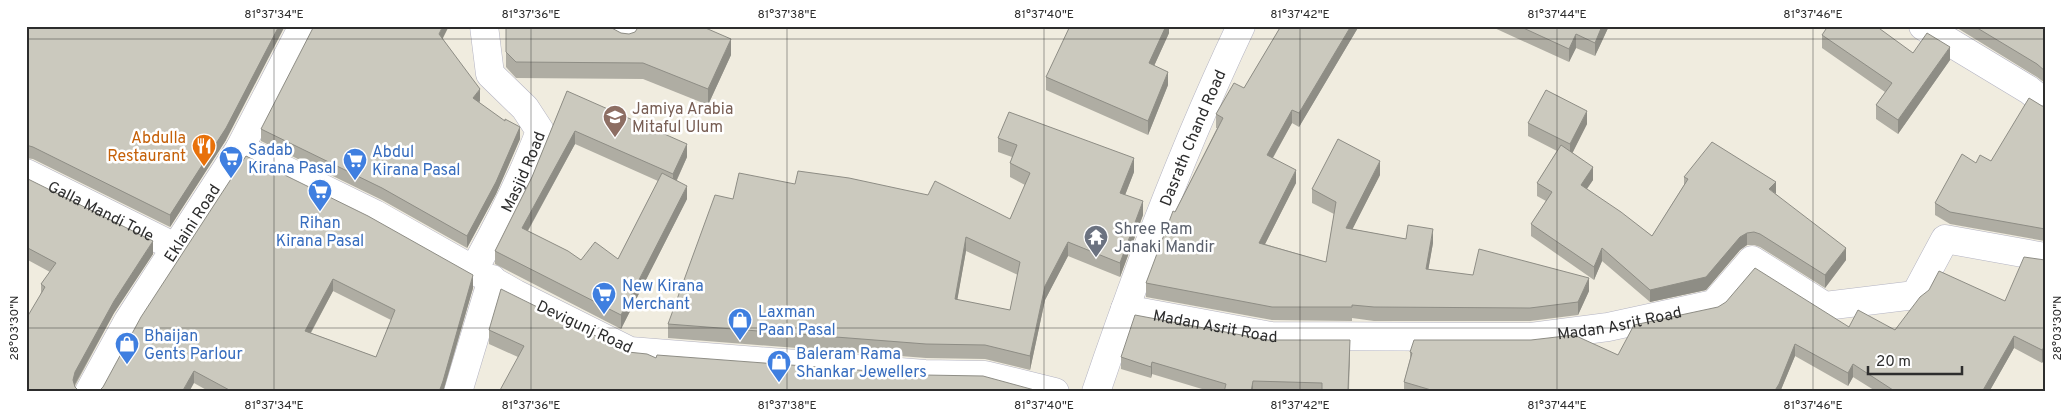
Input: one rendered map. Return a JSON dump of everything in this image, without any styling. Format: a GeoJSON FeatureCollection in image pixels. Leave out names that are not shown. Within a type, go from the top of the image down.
{"type":"FeatureCollection","features":[{"type":"Feature","properties":{"kind":"street","name":"Eklaini Road"},"geometry":{"type":"LineString","coordinates":[[89,392],[128,321],[240,148],[303,26]]}},
{"type":"Feature","properties":{"kind":"street","name":"Masjid Road"},"geometry":{"type":"LineString","coordinates":[[483,274],[503,216],[530,158],[540,131],[525,108],[490,74],[484,26]]}},
{"type":"Feature","properties":{"kind":"street"},"geometry":{"type":"LineString","coordinates":[[608,26],[627,34],[632,26]]}},
{"type":"Feature","properties":{"kind":"street","name":"Dasrath Chand Road"},"geometry":{"type":"LineString","coordinates":[[1096,392],[1124,309],[1214,83],[1241,26]]}},
{"type":"Feature","properties":{"kind":"street"},"geometry":{"type":"LineString","coordinates":[[1923,26],[2029,90],[2045,104]]}},
{"type":"Feature","properties":{"kind":"street","name":"Devigunj Road"},"geometry":{"type":"LineString","coordinates":[[240,148],[375,214],[483,274],[630,351],[925,374],[985,375],[1055,392]]}},
{"type":"Feature","properties":{"kind":"street","name":"Galla Mandi Tole"},"geometry":{"type":"LineString","coordinates":[[26,173],[175,247]]}},
{"type":"Feature","properties":{"kind":"street","name":"Madan Asrit Road"},"geometry":{"type":"LineString","coordinates":[[1124,309],[1271,336],[1531,337],[1608,327],[1714,304],[1752,260],[1825,306],[1915,295],[1945,239],[2045,257]]}},
{"type":"Feature","properties":{"kind":"street"},"geometry":{"type":"LineString","coordinates":[[458,392],[483,274]]}},
{"type":"Feature","properties":{"kind":"building"},"geometry":{"type":"Polygon","coordinates":[[[26,26],[279,26],[226,128],[170,215],[26,145],[26,26]]]}},
{"type":"Feature","properties":{"kind":"building"},"geometry":{"type":"Polygon","coordinates":[[[314,26],[443,26],[439,34],[480,89],[473,98],[505,121],[505,119],[520,127],[496,182],[467,236],[382,188],[261,129],[314,26]]]}},
{"type":"Feature","properties":{"kind":"building"},"geometry":{"type":"Polygon","coordinates":[[[506,26],[608,26],[621,33],[629,34],[635,32],[639,26],[701,26],[731,39],[708,89],[643,63],[516,62],[506,52],[506,26]]]}},
{"type":"Feature","properties":{"kind":"building"},"geometry":{"type":"Polygon","coordinates":[[[1070,26],[1166,26],[1149,63],[1168,72],[1148,121],[1046,77],[1070,26]]]}},
{"type":"Feature","properties":{"kind":"building"},"geometry":{"type":"Polygon","coordinates":[[[1281,26],[1351,26],[1299,113],[1292,110],[1267,155],[1296,170],[1259,243],[1326,262],[1336,202],[1312,189],[1338,139],[1380,161],[1346,228],[1406,239],[1408,225],[1433,229],[1426,269],[1473,275],[1479,249],[1589,278],[1578,302],[1530,308],[1374,307],[1352,305],[1352,307],[1272,307],[1146,283],[1173,211],[1175,212],[1223,118],[1216,114],[1234,83],[1244,88],[1281,26]]]}},
{"type":"Feature","properties":{"kind":"building"},"geometry":{"type":"Polygon","coordinates":[[[1519,26],[1602,26],[1595,43],[1576,34],[1569,49],[1519,26]]]}},
{"type":"Feature","properties":{"kind":"building"},"geometry":{"type":"Polygon","coordinates":[[[1828,26],[1876,26],[1913,53],[1927,33],[1950,47],[1898,120],[1876,105],[1892,83],[1822,35],[1828,26]]]}},
{"type":"Feature","properties":{"kind":"building"},"geometry":{"type":"Polygon","coordinates":[[[1974,26],[2045,26],[2045,71],[2037,64],[1974,26]]]}},
{"type":"Feature","properties":{"kind":"building"},"geometry":{"type":"Polygon","coordinates":[[[1546,90],[1587,111],[1570,144],[1528,123],[1546,90]]]}},
{"type":"Feature","properties":{"kind":"building"},"geometry":{"type":"Polygon","coordinates":[[[567,91],[687,144],[673,174],[575,131],[522,228],[568,251],[581,260],[595,242],[618,259],[662,173],[687,186],[621,315],[495,251],[532,177],[567,91]]]}},
{"type":"Feature","properties":{"kind":"building"},"geometry":{"type":"Polygon","coordinates":[[[2029,98],[2045,106],[2045,229],[1950,212],[1935,203],[1962,154],[1976,163],[1980,155],[1991,161],[2029,98]]]}},
{"type":"Feature","properties":{"kind":"building"},"geometry":{"type":"Polygon","coordinates":[[[1009,112],[1134,158],[1120,193],[1143,201],[1120,263],[1068,242],[1045,286],[1030,356],[985,345],[926,344],[668,324],[715,195],[733,199],[739,173],[795,184],[798,171],[849,178],[928,195],[935,181],[1010,219],[1030,173],[1010,163],[1017,145],[998,138],[1009,112]],[[966,237],[955,299],[1010,310],[1020,262],[966,237]]]}},
{"type":"Feature","properties":{"kind":"building"},"geometry":{"type":"Polygon","coordinates":[[[1712,142],[1776,182],[1769,189],[1846,248],[1825,275],[1754,232],[1740,237],[1706,277],[1650,290],[1602,248],[1594,267],[1531,224],[1552,192],[1537,183],[1561,145],[1593,167],[1581,185],[1652,236],[1688,179],[1684,177],[1712,142]]]}},
{"type":"Feature","properties":{"kind":"building"},"geometry":{"type":"Polygon","coordinates":[[[246,156],[368,216],[473,275],[439,392],[233,392],[194,371],[182,392],[98,392],[103,387],[141,317],[246,156]],[[333,279],[305,331],[376,357],[395,310],[333,279]]]}},
{"type":"Feature","properties":{"kind":"building"},"geometry":{"type":"Polygon","coordinates":[[[26,178],[153,241],[114,301],[75,372],[73,380],[75,387],[80,392],[26,392],[26,319],[45,287],[41,284],[56,263],[26,247],[26,178]]]}},
{"type":"Feature","properties":{"kind":"building"},"geometry":{"type":"Polygon","coordinates":[[[2024,257],[2045,260],[2045,346],[2042,350],[2014,336],[1982,392],[1896,392],[1853,364],[1848,373],[1795,344],[1774,392],[1438,392],[1404,382],[1414,340],[1531,340],[1574,335],[1618,355],[1634,325],[1718,307],[1726,302],[1755,268],[1849,327],[1858,310],[1895,330],[1920,297],[1929,290],[1939,271],[2005,301],[2024,257]]]}},
{"type":"Feature","properties":{"kind":"building"},"geometry":{"type":"Polygon","coordinates":[[[501,289],[628,352],[647,354],[656,358],[657,355],[924,375],[983,376],[1038,391],[499,392],[524,346],[489,330],[501,289]]]}},
{"type":"Feature","properties":{"kind":"building"},"geometry":{"type":"Polygon","coordinates":[[[1135,315],[1268,340],[1350,340],[1348,390],[1322,390],[1322,383],[1253,381],[1251,392],[1224,392],[1226,384],[1152,362],[1151,367],[1121,357],[1135,315]]]}},
{"type":"Feature","properties":{"kind":"place","name":"Jamiya Arabia Mitaful Ulum"},"geometry":{"type":"Point","coordinates":[615,138]}},
{"type":"Feature","properties":{"kind":"place","name":"Abdulla Restaurant"},"geometry":{"type":"Point","coordinates":[204,167]}},
{"type":"Feature","properties":{"kind":"place","name":"Sadab Kirana Pasal"},"geometry":{"type":"Point","coordinates":[231,179]}},
{"type":"Feature","properties":{"kind":"place","name":"Abdul Kirana Pasal"},"geometry":{"type":"Point","coordinates":[355,181]}},
{"type":"Feature","properties":{"kind":"place","name":"Rihan Kirana Pasal"},"geometry":{"type":"Point","coordinates":[320,212]}},
{"type":"Feature","properties":{"kind":"place","name":"Shree Ram Janaki Mandir"},"geometry":{"type":"Point","coordinates":[1096,258]}},
{"type":"Feature","properties":{"kind":"place","name":"New Kirana Merchant"},"geometry":{"type":"Point","coordinates":[604,315]}},
{"type":"Feature","properties":{"kind":"place","name":"Laxman Paan Pasal"},"geometry":{"type":"Point","coordinates":[740,341]}},
{"type":"Feature","properties":{"kind":"place","name":"Bhaijan Gents Parlour"},"geometry":{"type":"Point","coordinates":[127,365]}},
{"type":"Feature","properties":{"kind":"place","name":"Baleram Rama Shankar Jewellers"},"geometry":{"type":"Point","coordinates":[779,383]}}]}
